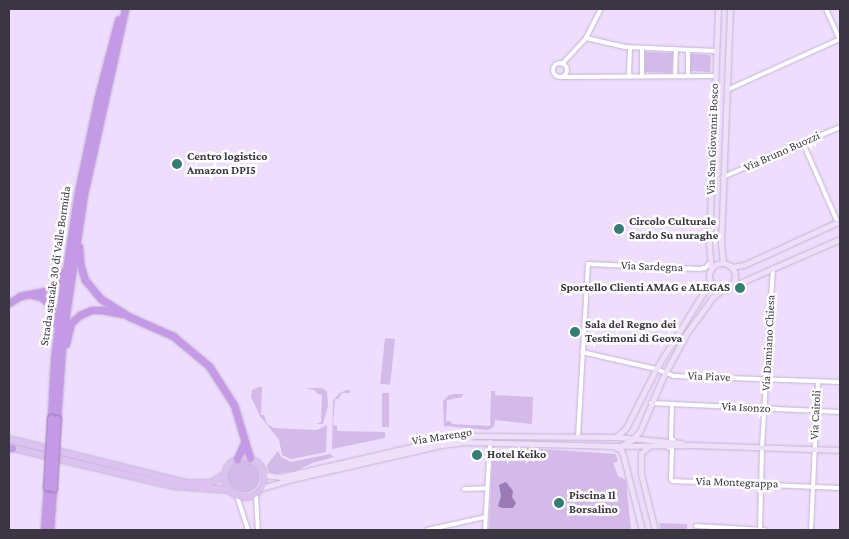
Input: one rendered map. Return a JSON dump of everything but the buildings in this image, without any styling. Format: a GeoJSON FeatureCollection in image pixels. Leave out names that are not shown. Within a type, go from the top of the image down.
{"type":"FeatureCollection","features":[{"type":"Feature","properties":{"kind":"highway","name":"Strada statale 30 di Valle Bormida"},"geometry":{"type":"LineString","coordinates":[[50,530],[50,487],[57,334],[80,183],[121,9]]}},
{"type":"Feature","properties":{"kind":"highway","name":"Strada statale 30 di Valle Bormida"},"geometry":{"type":"LineString","coordinates":[[54,419],[60,360],[80,219],[104,98],[118,48],[125,9]]}},
{"type":"Feature","properties":{"kind":"highway"},"geometry":{"type":"LineString","coordinates":[[118,48],[129,9]]}},
{"type":"Feature","properties":{"kind":"highway"},"geometry":{"type":"LineString","coordinates":[[80,219],[82,226],[79,253],[85,280],[101,299],[130,316],[173,336],[209,366],[234,405],[250,458]]}},
{"type":"Feature","properties":{"kind":"highway"},"geometry":{"type":"LineString","coordinates":[[9,303],[15,298],[46,292],[55,286],[67,262]]}},
{"type":"Feature","properties":{"kind":"highway"},"geometry":{"type":"LineString","coordinates":[[30,294],[41,298],[51,306],[57,334]]}},
{"type":"Feature","properties":{"kind":"highway"},"geometry":{"type":"LineString","coordinates":[[60,360],[64,355],[71,323],[80,315],[91,310],[102,310],[130,316]]}},
{"type":"Feature","properties":{"kind":"highway"},"geometry":{"type":"LineString","coordinates":[[237,459],[244,442]]}},
{"type":"Feature","properties":{"kind":"highway","name":"Strada statale 30 di Valle Bormida"},"geometry":{"type":"LineString","coordinates":[[44,530],[50,487]]}},
{"type":"Feature","properties":{"kind":"main road","name":"Via San Giovanni Bosco"},"geometry":{"type":"LineString","coordinates":[[616,437],[627,427],[656,369],[710,282],[711,258],[709,242],[718,9]]}},
{"type":"Feature","properties":{"kind":"main road","name":"Via San Giovanni Bosco"},"geometry":{"type":"LineString","coordinates":[[723,263],[720,255],[730,9]]}},
{"type":"Feature","properties":{"kind":"main road"},"geometry":{"type":"LineString","coordinates":[[715,90],[727,90]]}},
{"type":"Feature","properties":{"kind":"main road"},"geometry":{"type":"LineString","coordinates":[[712,179],[723,176]]}},
{"type":"Feature","properties":{"kind":"main road"},"geometry":{"type":"LineString","coordinates":[[711,268],[723,263],[731,267],[744,265],[839,222]]}},
{"type":"Feature","properties":{"kind":"main road"},"geometry":{"type":"LineString","coordinates":[[631,442],[642,426],[665,372],[686,334],[713,297],[725,289],[840,239]]}},
{"type":"Feature","properties":{"kind":"main road"},"geometry":{"type":"LineString","coordinates":[[725,289],[735,278],[731,267]]}},
{"type":"Feature","properties":{"kind":"main road"},"geometry":{"type":"LineString","coordinates":[[710,282],[715,288],[725,289]]}},
{"type":"Feature","properties":{"kind":"main road"},"geometry":{"type":"LineString","coordinates":[[646,416],[644,434],[652,439]]}},
{"type":"Feature","properties":{"kind":"main road"},"geometry":{"type":"LineString","coordinates":[[624,459],[631,442],[646,416]]}},
{"type":"Feature","properties":{"kind":"main road"},"geometry":{"type":"LineString","coordinates":[[627,427],[631,442],[640,458]]}},
{"type":"Feature","properties":{"kind":"main road"},"geometry":{"type":"LineString","coordinates":[[265,475],[281,477],[387,452],[462,437],[489,435],[578,438],[616,437],[631,442],[666,447],[692,445],[840,450]]}},
{"type":"Feature","properties":{"kind":"main road"},"geometry":{"type":"LineString","coordinates":[[631,442],[652,439],[692,445]]}},
{"type":"Feature","properties":{"kind":"main road"},"geometry":{"type":"LineString","coordinates":[[9,440],[187,483],[209,483],[225,476]]}},
{"type":"Feature","properties":{"kind":"main road","name":"Via Marengo"},"geometry":{"type":"LineString","coordinates":[[262,488],[278,482],[441,445],[490,442],[612,446],[631,442]]}},
{"type":"Feature","properties":{"kind":"main road"},"geometry":{"type":"LineString","coordinates":[[612,446],[621,450],[642,530]]}},
{"type":"Feature","properties":{"kind":"main road"},"geometry":{"type":"LineString","coordinates":[[651,446],[642,451],[640,474],[655,530]]}},
{"type":"Feature","properties":{"kind":"main road"},"geometry":{"type":"LineString","coordinates":[[10,448],[174,486],[230,490]]}},
{"type":"Feature","properties":{"kind":"main road"},"geometry":{"type":"LineString","coordinates":[[250,458],[260,463],[265,475],[262,488],[256,495],[247,498],[237,496],[230,490],[225,476],[229,465],[237,459],[250,458]]}},
{"type":"Feature","properties":{"kind":"street"},"geometry":{"type":"LineString","coordinates":[[562,64],[586,38],[601,9]]}},
{"type":"Feature","properties":{"kind":"street"},"geometry":{"type":"LineString","coordinates":[[727,90],[840,40],[826,9]]}},
{"type":"Feature","properties":{"kind":"street"},"geometry":{"type":"LineString","coordinates":[[586,38],[608,45],[630,48],[716,51]]}},
{"type":"Feature","properties":{"kind":"street"},"geometry":{"type":"LineString","coordinates":[[629,76],[630,48]]}},
{"type":"Feature","properties":{"kind":"street"},"geometry":{"type":"LineString","coordinates":[[642,48],[642,76]]}},
{"type":"Feature","properties":{"kind":"street"},"geometry":{"type":"LineString","coordinates":[[676,50],[676,76]]}},
{"type":"Feature","properties":{"kind":"street"},"geometry":{"type":"LineString","coordinates":[[688,50],[688,76]]}},
{"type":"Feature","properties":{"kind":"street"},"geometry":{"type":"LineString","coordinates":[[578,76],[562,64],[555,64],[552,70],[555,76],[561,77],[716,76]]}},
{"type":"Feature","properties":{"kind":"street"},"geometry":{"type":"LineString","coordinates":[[561,77],[566,74],[567,68]]}},
{"type":"Feature","properties":{"kind":"street","name":"Via Bruno Buozzi"},"geometry":{"type":"LineString","coordinates":[[723,176],[840,127]]}},
{"type":"Feature","properties":{"kind":"street"},"geometry":{"type":"LineString","coordinates":[[803,143],[839,222]]}},
{"type":"Feature","properties":{"kind":"street","name":"Via Sardegna"},"geometry":{"type":"LineString","coordinates":[[582,352],[588,264],[699,269],[708,266],[711,258]]}},
{"type":"Feature","properties":{"kind":"street","name":"Via Damiano Chiesa"},"geometry":{"type":"LineString","coordinates":[[760,530],[762,447],[773,268]]}},
{"type":"Feature","properties":{"kind":"street"},"geometry":{"type":"LineString","coordinates":[[578,438],[582,352]]}},
{"type":"Feature","properties":{"kind":"street","name":"Via Piave"},"geometry":{"type":"LineString","coordinates":[[582,352],[656,369],[674,376],[840,382]]}},
{"type":"Feature","properties":{"kind":"street","name":"Via Cairoli"},"geometry":{"type":"LineString","coordinates":[[811,530],[818,381]]}},
{"type":"Feature","properties":{"kind":"street","name":"Via Isonzo"},"geometry":{"type":"LineString","coordinates":[[652,403],[840,412]]}},
{"type":"Feature","properties":{"kind":"street"},"geometry":{"type":"LineString","coordinates":[[670,404],[673,407],[671,438],[675,442]]}},
{"type":"Feature","properties":{"kind":"street"},"geometry":{"type":"LineString","coordinates":[[485,530],[490,442]]}},
{"type":"Feature","properties":{"kind":"street","name":"Via Montegrappa"},"geometry":{"type":"LineString","coordinates":[[666,447],[672,449],[673,481],[840,488]]}},
{"type":"Feature","properties":{"kind":"street"},"geometry":{"type":"LineString","coordinates":[[464,489],[487,488]]}},
{"type":"Feature","properties":{"kind":"street"},"geometry":{"type":"LineString","coordinates":[[256,495],[258,530]]}},
{"type":"Feature","properties":{"kind":"street"},"geometry":{"type":"LineString","coordinates":[[237,496],[248,530]]}},
{"type":"Feature","properties":{"kind":"street"},"geometry":{"type":"LineString","coordinates":[[427,530],[485,517]]}},
{"type":"Feature","properties":{"kind":"street"},"geometry":{"type":"LineString","coordinates":[[696,526],[765,530]]}},
{"type":"Feature","properties":{"kind":"shaded area"},"geometry":{"type":"Polygon","coordinates":[[[645,52],[673,53],[672,73],[644,72],[645,52]]]}},
{"type":"Feature","properties":{"kind":"shaded area"},"geometry":{"type":"Polygon","coordinates":[[[691,54],[711,55],[710,72],[690,71],[691,54]]]}},
{"type":"Feature","properties":{"kind":"shaded area"},"geometry":{"type":"Polygon","coordinates":[[[385,338],[395,339],[390,385],[380,384],[385,338]]]}},
{"type":"Feature","properties":{"kind":"shaded area"},"geometry":{"type":"Polygon","coordinates":[[[262,387],[261,415],[264,415],[267,424],[274,428],[317,430],[327,425],[326,452],[291,459],[282,455],[279,440],[260,416],[251,397],[252,390],[262,387]]]}},
{"type":"Feature","properties":{"kind":"shaded area"},"geometry":{"type":"Polygon","coordinates":[[[305,388],[321,388],[327,391],[328,406],[323,424],[316,424],[321,422],[322,395],[314,390],[305,388]]]}},
{"type":"Feature","properties":{"kind":"shaded area"},"geometry":{"type":"Polygon","coordinates":[[[350,390],[350,393],[342,393],[338,399],[335,399],[333,425],[337,426],[337,431],[385,432],[385,438],[332,449],[333,400],[340,393],[350,390]]]}},
{"type":"Feature","properties":{"kind":"shaded area"},"geometry":{"type":"Polygon","coordinates":[[[491,391],[495,391],[495,395],[533,397],[532,424],[495,420],[494,427],[488,430],[444,426],[443,401],[449,395],[463,394],[462,397],[447,400],[446,421],[450,421],[452,424],[490,426],[491,391]]]}},
{"type":"Feature","properties":{"kind":"shaded area"},"geometry":{"type":"Polygon","coordinates":[[[382,393],[389,393],[389,427],[382,427],[382,393]]]}},
{"type":"Feature","properties":{"kind":"shaded area","name":"Piscina Il Borsalino"},"geometry":{"type":"Polygon","coordinates":[[[526,448],[616,454],[618,461],[613,463],[618,476],[626,480],[631,530],[489,530],[492,461],[516,461],[526,448]]]}},
{"type":"Feature","properties":{"kind":"shaded area"},"geometry":{"type":"Polygon","coordinates":[[[278,451],[281,457],[291,462],[330,454],[334,457],[312,463],[296,471],[274,474],[268,471],[267,465],[278,451]]]}},
{"type":"Feature","properties":{"kind":"shaded area"},"geometry":{"type":"Polygon","coordinates":[[[244,461],[250,462],[255,466],[259,471],[259,483],[255,488],[250,492],[244,493],[238,492],[233,488],[229,483],[228,477],[229,471],[233,466],[238,462],[244,461]]]}},
{"type":"Feature","properties":{"kind":"shaded area"},"geometry":{"type":"Polygon","coordinates":[[[506,482],[513,491],[512,497],[516,503],[513,508],[498,506],[501,496],[499,485],[506,482]]]}},
{"type":"Feature","properties":{"kind":"shaded area"},"geometry":{"type":"Polygon","coordinates":[[[659,523],[687,524],[687,530],[661,530],[659,523]]]}},
{"type":"Feature","properties":{"kind":"place","name":"Centro logistico Amazon DPI5"},"geometry":{"type":"Point","coordinates":[177,164]}},
{"type":"Feature","properties":{"kind":"place","name":"Circolo Culturale Sardo Su nuraghe"},"geometry":{"type":"Point","coordinates":[619,229]}},
{"type":"Feature","properties":{"kind":"place","name":"Sportello Clienti AMAG e ALEGAS"},"geometry":{"type":"Point","coordinates":[740,288]}},
{"type":"Feature","properties":{"kind":"place","name":"Sala del Regno dei Testimoni di Geova"},"geometry":{"type":"Point","coordinates":[575,332]}},
{"type":"Feature","properties":{"kind":"place","name":"Hotel Keiko"},"geometry":{"type":"Point","coordinates":[477,455]}},
{"type":"Feature","properties":{"kind":"place","name":"Piscina Il Borsalino"},"geometry":{"type":"Point","coordinates":[559,503]}}]}
